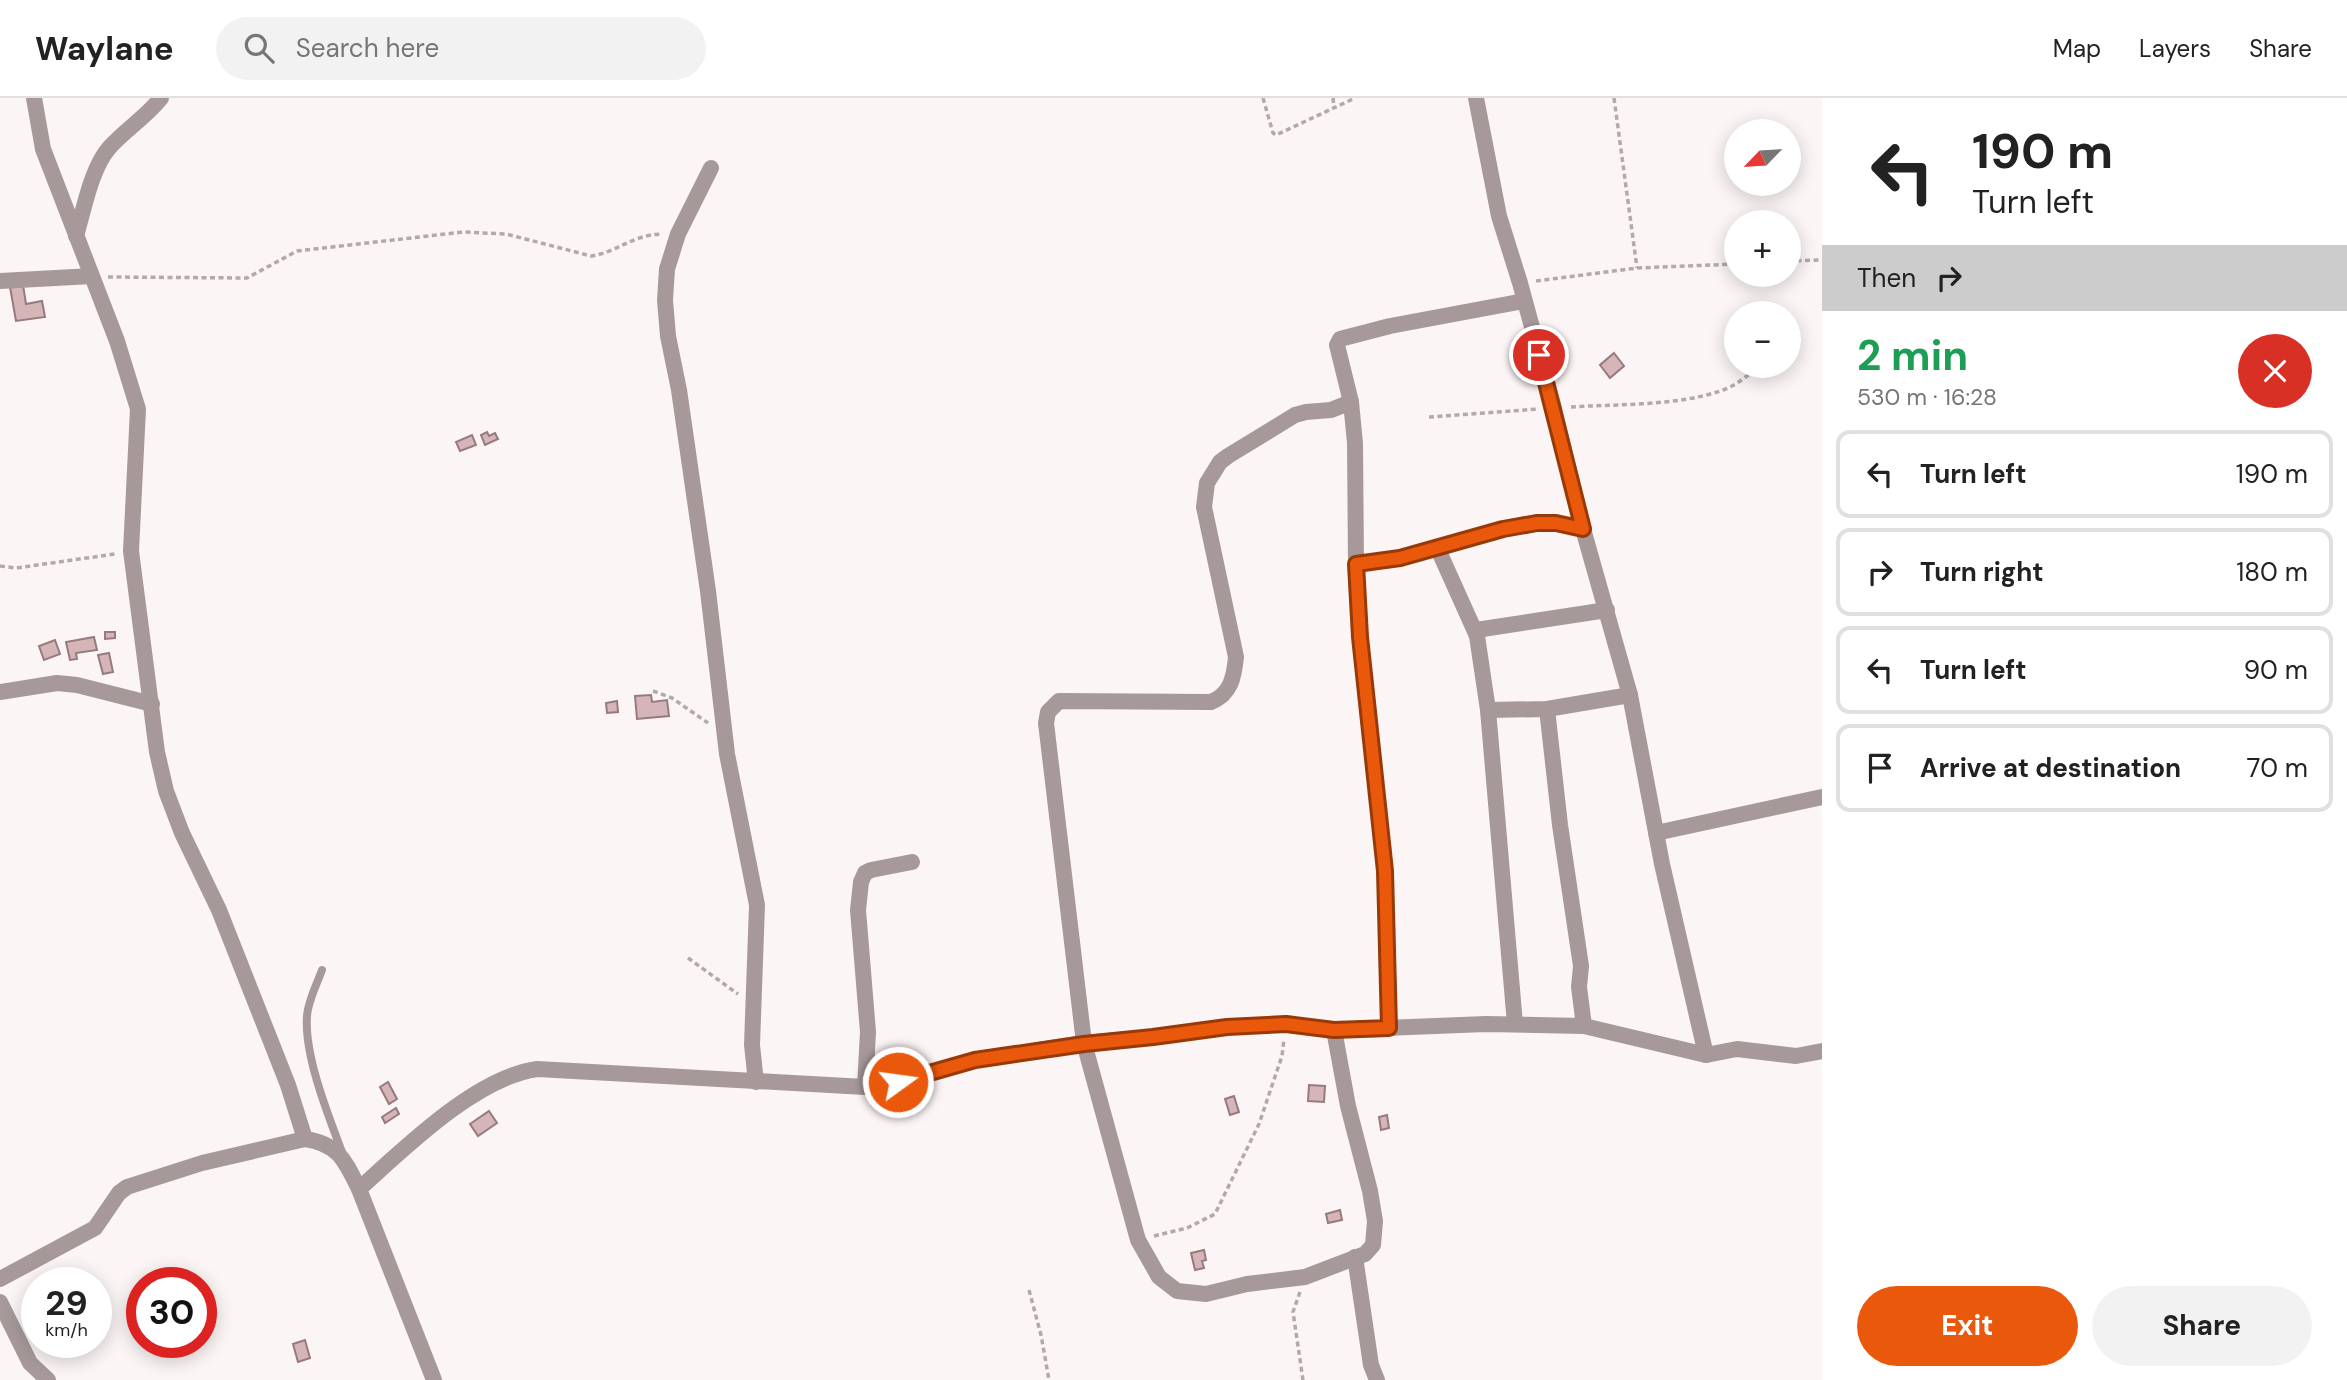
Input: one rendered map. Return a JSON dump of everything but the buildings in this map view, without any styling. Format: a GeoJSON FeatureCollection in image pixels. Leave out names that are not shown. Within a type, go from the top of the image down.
{"type":"FeatureCollection","features":[{"type":"Feature","properties":{"kind":"street"},"geometry":{"type":"LineString","coordinates":[[34,98],[43,149],[117,341],[138,409],[131,551],[157,752],[166,791],[182,833],[219,910],[288,1085],[305,1139]]}},
{"type":"Feature","properties":{"kind":"street"},"geometry":{"type":"LineString","coordinates":[[76,236],[101,160],[110,147],[151,111],[161,98]]}},
{"type":"Feature","properties":{"kind":"street"},"geometry":{"type":"LineString","coordinates":[[1476,98],[1499,216],[1520,283],[1583,529],[1630,695],[1656,833],[1706,1055]]}},
{"type":"Feature","properties":{"kind":"street"},"geometry":{"type":"LineString","coordinates":[[711,168],[678,234],[667,269],[665,300],[668,336],[680,390],[701,540],[725,737],[757,905],[752,1045],[756,1082]]}},
{"type":"Feature","properties":{"kind":"street"},"geometry":{"type":"LineString","coordinates":[[0,281],[92,276]]}},
{"type":"Feature","properties":{"kind":"street"},"geometry":{"type":"LineString","coordinates":[[1389,1028],[1385,871],[1360,637],[1356,564],[1355,443],[1351,402],[1337,349],[1340,339],[1403,324],[1524,302]]}},
{"type":"Feature","properties":{"kind":"street"},"geometry":{"type":"LineString","coordinates":[[1334,1030],[1348,1106],[1370,1191],[1375,1221],[1373,1245],[1365,1254],[1305,1277],[1247,1284],[1206,1294],[1177,1291],[1159,1277],[1138,1240],[1084,1044],[1046,723],[1048,712],[1059,701],[1211,702],[1224,695],[1234,677],[1236,657],[1204,507],[1207,483],[1213,471],[1228,456],[1289,418],[1306,412],[1331,410],[1351,402]]}},
{"type":"Feature","properties":{"kind":"street"},"geometry":{"type":"LineString","coordinates":[[1356,564],[1400,558],[1503,529],[1537,523],[1556,523],[1583,529]]}},
{"type":"Feature","properties":{"kind":"street"},"geometry":{"type":"LineString","coordinates":[[1437,547],[1476,631],[1488,710],[1515,1024]]}},
{"type":"Feature","properties":{"kind":"street"},"geometry":{"type":"LineString","coordinates":[[1476,631],[1607,610]]}},
{"type":"Feature","properties":{"kind":"street"},"geometry":{"type":"LineString","coordinates":[[0,692],[57,683],[77,685],[152,704]]}},
{"type":"Feature","properties":{"kind":"street"},"geometry":{"type":"LineString","coordinates":[[1488,710],[1547,709],[1630,695]]}},
{"type":"Feature","properties":{"kind":"street"},"geometry":{"type":"LineString","coordinates":[[1547,709],[1560,825],[1581,966],[1584,1026]]}},
{"type":"Feature","properties":{"kind":"street"},"geometry":{"type":"LineString","coordinates":[[1656,833],[1822,797]]}},
{"type":"Feature","properties":{"kind":"street"},"geometry":{"type":"LineString","coordinates":[[865,1087],[868,1032],[858,910],[860,882],[865,873],[871,870],[912,862]]}},
{"type":"Feature","properties":{"kind":"street"},"geometry":{"type":"LineString","coordinates":[[359,1189],[458,1106],[514,1074],[537,1069],[865,1087],[898,1082],[975,1060],[1227,1027],[1286,1024],[1334,1030],[1515,1024],[1584,1026],[1706,1055],[1737,1049],[1796,1056],[1822,1051]]}},
{"type":"Feature","properties":{"kind":"street"},"geometry":{"type":"LineString","coordinates":[[0,1279],[96,1228],[118,1193],[127,1187],[202,1163],[305,1139],[327,1144],[344,1159],[359,1189],[434,1380]]}},
{"type":"Feature","properties":{"kind":"street"},"geometry":{"type":"LineString","coordinates":[[1355,1257],[1371,1366],[1377,1380]]}},
{"type":"Feature","properties":{"kind":"street"},"geometry":{"type":"LineString","coordinates":[[0,1302],[30,1363],[48,1380]]}},
{"type":"Feature","properties":{"kind":"lane"},"geometry":{"type":"LineString","coordinates":[[322,970],[307,1015],[309,1037],[318,1085],[344,1159]]}},
{"type":"Feature","properties":{"kind":"path"},"geometry":{"type":"LineString","coordinates":[[1263,98],[1275,135],[1355,98]]}},
{"type":"Feature","properties":{"kind":"path"},"geometry":{"type":"LineString","coordinates":[[1333,98],[1334,108]]}},
{"type":"Feature","properties":{"kind":"path"},"geometry":{"type":"LineString","coordinates":[[1614,98],[1637,268]]}},
{"type":"Feature","properties":{"kind":"path"},"geometry":{"type":"LineString","coordinates":[[92,276],[247,278],[298,251],[464,232],[506,234],[590,256],[601,254],[643,235],[678,234]]}},
{"type":"Feature","properties":{"kind":"path"},"geometry":{"type":"LineString","coordinates":[[1801,261],[1819,260]]}},
{"type":"Feature","properties":{"kind":"path"},"geometry":{"type":"LineString","coordinates":[[1520,283],[1637,268],[1724,264]]}},
{"type":"Feature","properties":{"kind":"path"},"geometry":{"type":"LineString","coordinates":[[1429,417],[1674,400],[1709,394],[1744,378]]}},
{"type":"Feature","properties":{"kind":"path"},"geometry":{"type":"LineString","coordinates":[[0,566],[28,567],[131,551]]}},
{"type":"Feature","properties":{"kind":"path"},"geometry":{"type":"LineString","coordinates":[[653,691],[672,698],[725,737]]}},
{"type":"Feature","properties":{"kind":"path"},"geometry":{"type":"LineString","coordinates":[[688,958],[755,1006]]}},
{"type":"Feature","properties":{"kind":"path"},"geometry":{"type":"LineString","coordinates":[[1138,1240],[1187,1228],[1215,1214],[1224,1201],[1259,1124],[1282,1056],[1286,1024]]}},
{"type":"Feature","properties":{"kind":"path"},"geometry":{"type":"LineString","coordinates":[[1303,1380],[1293,1312],[1305,1277]]}},
{"type":"Feature","properties":{"kind":"path"},"geometry":{"type":"LineString","coordinates":[[1029,1290],[1049,1380]]}},
{"type":"Feature","properties":{"kind":"route"},"geometry":{"type":"LineString","coordinates":[[898,1082],[975,1060],[1227,1027],[1286,1024],[1334,1030],[1389,1028],[1385,871],[1360,637],[1356,564],[1400,558],[1503,529],[1537,523],[1556,523],[1583,529],[1539,355]]}}]}
